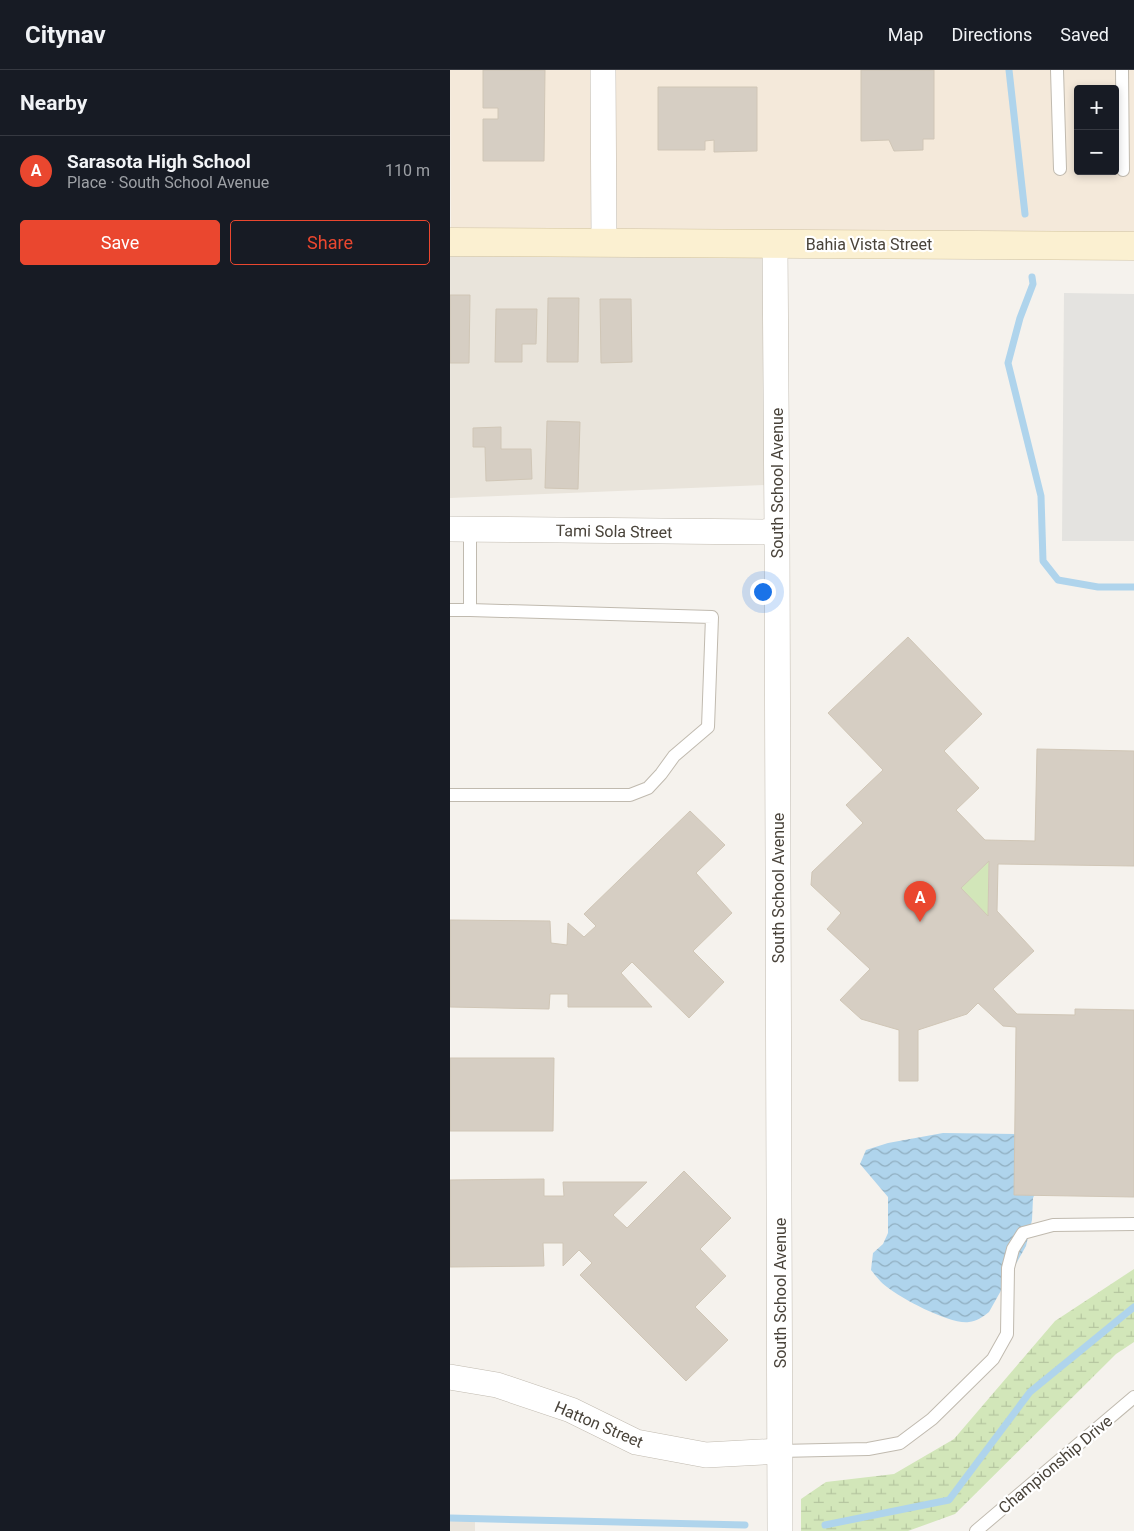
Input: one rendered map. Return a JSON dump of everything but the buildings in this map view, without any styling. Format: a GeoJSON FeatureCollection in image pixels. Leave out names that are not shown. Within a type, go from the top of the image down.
{"type":"FeatureCollection","features":[{"type":"Feature","properties":{"kind":"street"},"geometry":{"type":"LineString","coordinates":[[603,70],[604,243]]}},
{"type":"Feature","properties":{"kind":"street","name":"Bahia Vista Street"},"geometry":{"type":"LineString","coordinates":[[450,242],[1134,246]]}},
{"type":"Feature","properties":{"kind":"street","name":"South School Avenue"},"geometry":{"type":"LineString","coordinates":[[775,244],[780,1531]]}},
{"type":"Feature","properties":{"kind":"street","name":"Tami Sola Street"},"geometry":{"type":"LineString","coordinates":[[460,529],[777,532]]}},
{"type":"Feature","properties":{"kind":"street","name":"Hatton Street"},"geometry":{"type":"LineString","coordinates":[[450,1377],[497,1385],[571,1410],[636,1442],[706,1455],[780,1451]]}},
{"type":"Feature","properties":{"kind":"lane"},"geometry":{"type":"LineString","coordinates":[[1057,70],[1060,169]]}},
{"type":"Feature","properties":{"kind":"lane"},"geometry":{"type":"LineString","coordinates":[[1122,70],[1123,170]]}},
{"type":"Feature","properties":{"kind":"lane"},"geometry":{"type":"LineString","coordinates":[[460,529],[470,610]]}},
{"type":"Feature","properties":{"kind":"lane"},"geometry":{"type":"LineString","coordinates":[[450,610],[712,617],[708,728],[674,756],[648,788],[630,795],[450,794]]}},
{"type":"Feature","properties":{"kind":"lane"},"geometry":{"type":"LineString","coordinates":[[780,1451],[868,1449],[900,1443],[932,1419],[993,1359],[1007,1334],[1008,1268],[1013,1249],[1023,1234],[1053,1225],[1134,1224]]}},
{"type":"Feature","properties":{"kind":"lane","name":"Championship Drive"},"geometry":{"type":"LineString","coordinates":[[976,1531],[1134,1397]]}},
{"type":"Feature","properties":{"kind":"shaded area"},"geometry":{"type":"Polygon","coordinates":[[[450,70],[592,70],[592,230],[451,229],[450,70]]]}},
{"type":"Feature","properties":{"kind":"shaded area"},"geometry":{"type":"Polygon","coordinates":[[[614,70],[1134,70],[1134,233],[615,230],[614,70]]]}},
{"type":"Feature","properties":{"kind":"shaded area"},"geometry":{"type":"Polygon","coordinates":[[[450,255],[763,257],[766,485],[450,498],[450,255]]]}},
{"type":"Feature","properties":{"kind":"shaded area"},"geometry":{"type":"Polygon","coordinates":[[[1064,293],[1134,294],[1134,541],[1062,541],[1064,293]]]}},
{"type":"Feature","properties":{"kind":"shaded area"},"geometry":{"type":"Polygon","coordinates":[[[450,1518],[475,1520],[475,1531],[450,1531],[450,1518]]]}},
{"type":"Feature","properties":{"kind":"green space"},"geometry":{"type":"Polygon","coordinates":[[[989,861],[988,916],[961,888],[989,861]]]}},
{"type":"Feature","properties":{"kind":"green space"},"geometry":{"type":"Polygon","coordinates":[[[1134,1269],[1134,1342],[1116,1354],[955,1514],[908,1531],[801,1531],[801,1499],[826,1482],[894,1474],[954,1439],[1055,1321],[1134,1269]]]}},
{"type":"Feature","properties":{"kind":"water"},"geometry":{"type":"Polygon","coordinates":[[[943,1133],[1016,1134],[1038,1187],[1033,1198],[1032,1220],[1026,1246],[989,1312],[975,1321],[969,1322],[961,1322],[939,1315],[915,1304],[894,1292],[871,1270],[873,1253],[883,1244],[888,1233],[888,1197],[860,1164],[866,1150],[888,1143],[943,1133]]]}},
{"type":"Feature","properties":{"kind":"waterway"},"geometry":{"type":"LineString","coordinates":[[1009,70],[1025,214]]}},
{"type":"Feature","properties":{"kind":"waterway"},"geometry":{"type":"LineString","coordinates":[[1032,277],[1033,284],[1020,318],[1008,363],[1041,496],[1043,561],[1058,580],[1098,587],[1134,587]]}},
{"type":"Feature","properties":{"kind":"waterway"},"geometry":{"type":"LineString","coordinates":[[825,1525],[949,1500],[1030,1392],[1134,1307]]}},
{"type":"Feature","properties":{"kind":"waterway"},"geometry":{"type":"LineString","coordinates":[[450,1518],[745,1525]]}},
{"type":"Feature","properties":{"kind":"place","name":"Sarasota High School"},"geometry":{"type":"Point","coordinates":[920,922]}}]}
